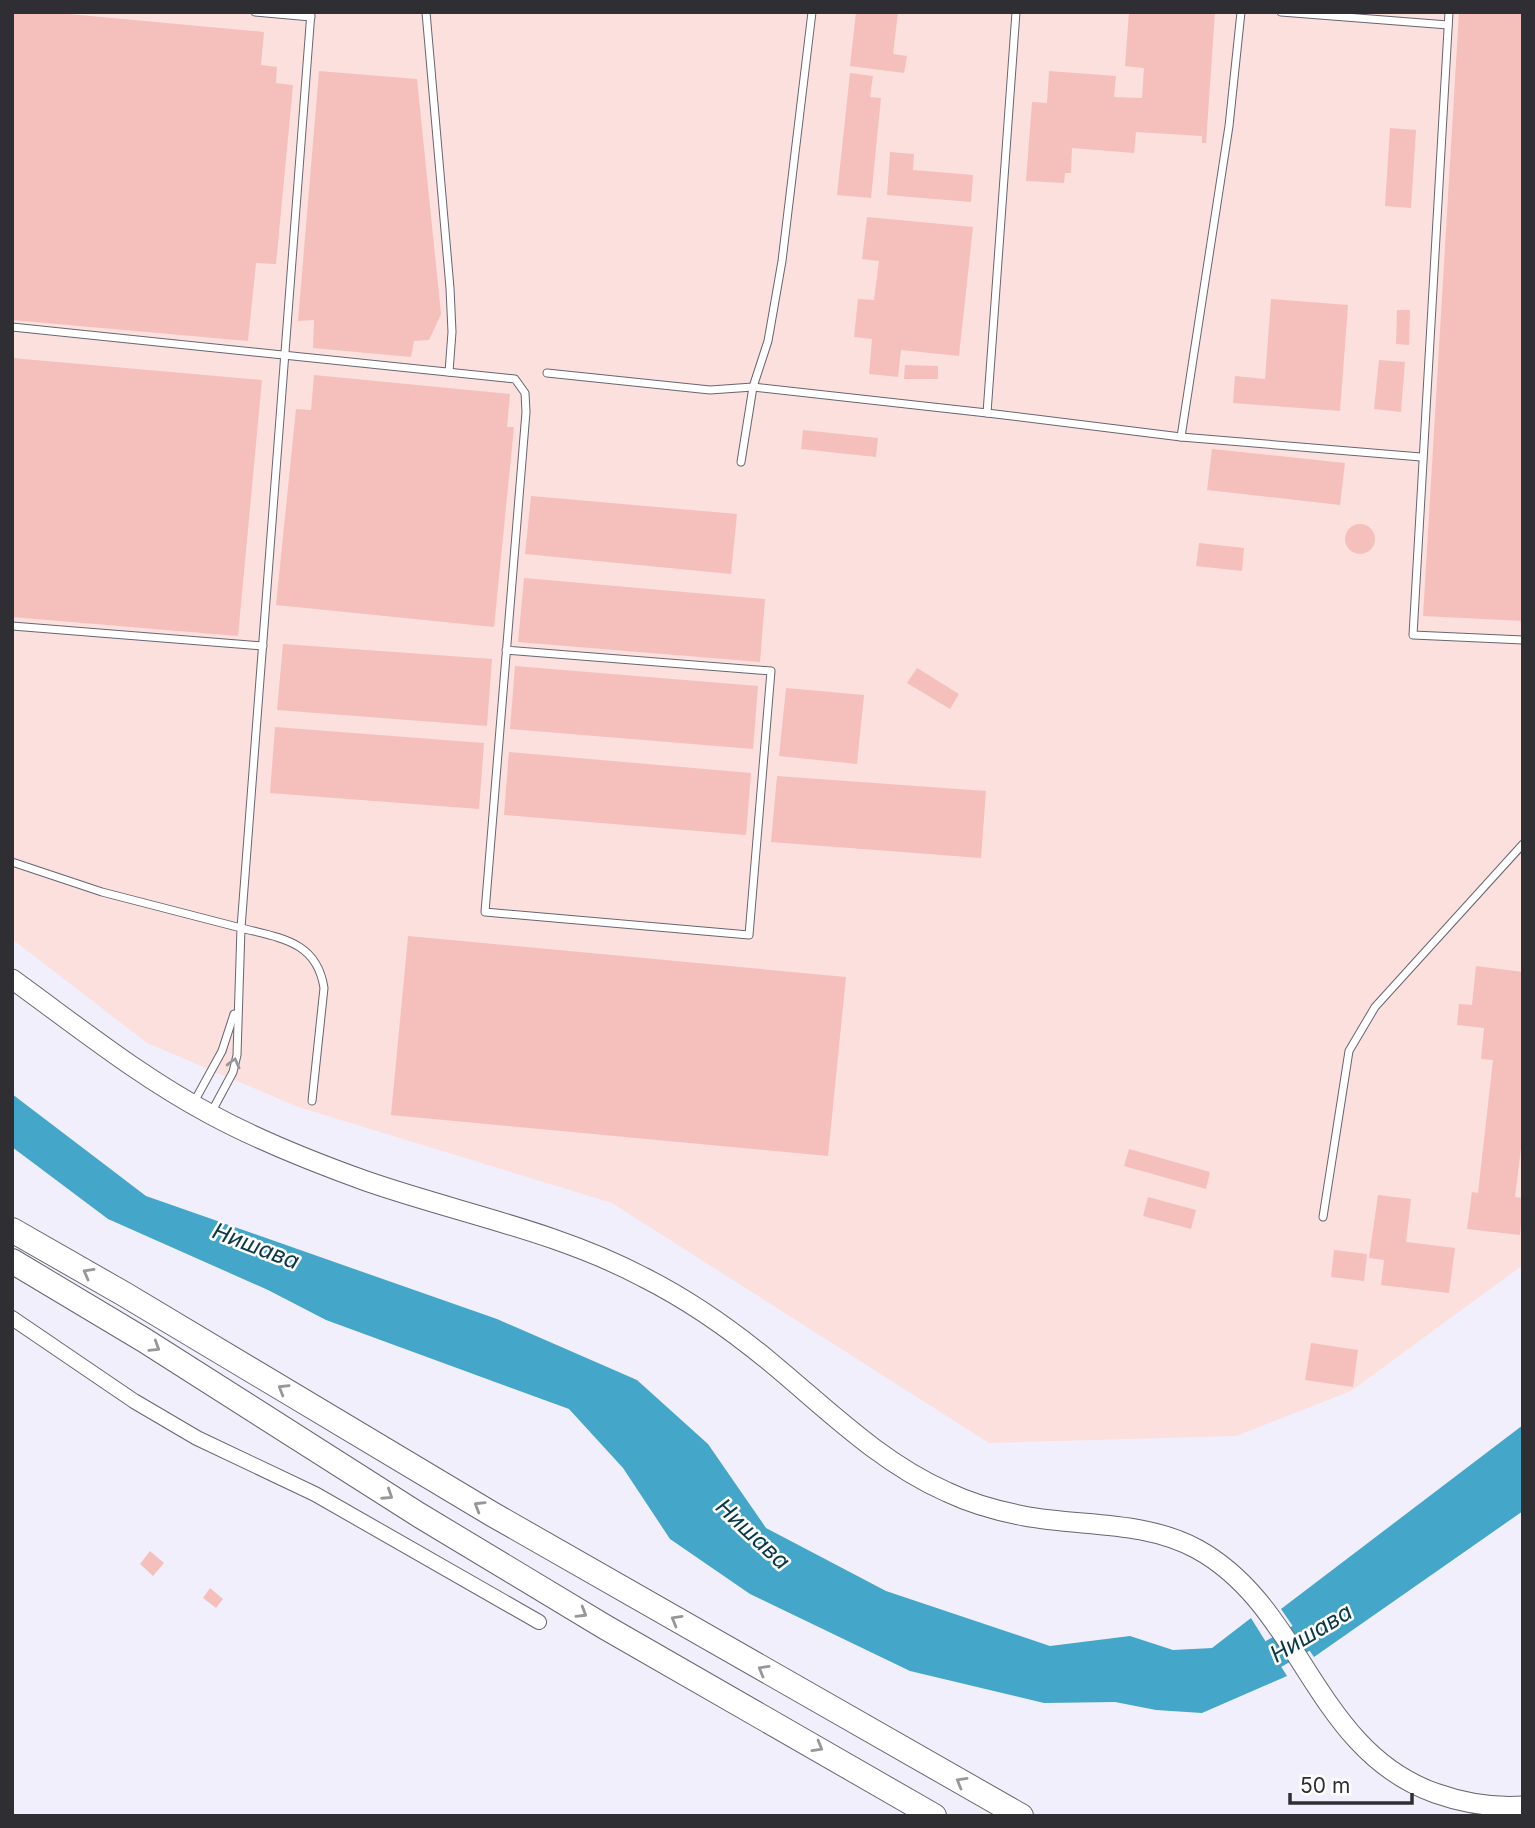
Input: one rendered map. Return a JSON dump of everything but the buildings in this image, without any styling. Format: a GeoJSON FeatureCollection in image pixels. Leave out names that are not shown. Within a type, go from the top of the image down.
{"type":"FeatureCollection","features":[{"type":"Feature","properties":{"kind":"highway"},"geometry":{"type":"LineString","coordinates":[[12,1230],[492,1514],[1021,1816]]}},
{"type":"Feature","properties":{"kind":"highway"},"geometry":{"type":"LineString","coordinates":[[12,1261],[505,1566],[934,1816]]}},
{"type":"Feature","properties":{"kind":"main road"},"geometry":{"type":"LineString","coordinates":[[12,979],[91,1039],[192,1104],[254,1136],[346,1173],[566,1243],[645,1278],[720,1323],[901,1469],[952,1495],[1024,1516],[1114,1524],[1170,1538],[1196,1548],[1233,1574],[1272,1620],[1338,1720],[1367,1752],[1403,1779],[1450,1798],[1477,1804],[1523,1806]]}},
{"type":"Feature","properties":{"kind":"street"},"geometry":{"type":"LineString","coordinates":[[12,1318],[144,1407],[220,1449],[315,1493],[539,1622]]}},
{"type":"Feature","properties":{"kind":"lane"},"geometry":{"type":"LineString","coordinates":[[210,1114],[233,1072],[238,1041],[236,1007],[241,928],[311,15],[255,12]]}},
{"type":"Feature","properties":{"kind":"lane"},"geometry":{"type":"LineString","coordinates":[[426,12],[450,288],[452,332],[449,372]]}},
{"type":"Feature","properties":{"kind":"lane"},"geometry":{"type":"LineString","coordinates":[[741,462],[753,387],[768,341],[782,261],[812,12]]}},
{"type":"Feature","properties":{"kind":"lane"},"geometry":{"type":"LineString","coordinates":[[987,414],[1016,12]]}},
{"type":"Feature","properties":{"kind":"lane"},"geometry":{"type":"LineString","coordinates":[[1181,437],[1230,126],[1241,12]]}},
{"type":"Feature","properties":{"kind":"lane"},"geometry":{"type":"LineString","coordinates":[[1281,12],[1448,25]]}},
{"type":"Feature","properties":{"kind":"lane"},"geometry":{"type":"LineString","coordinates":[[1449,12],[1421,457],[1413,635],[1523,640]]}},
{"type":"Feature","properties":{"kind":"lane"},"geometry":{"type":"LineString","coordinates":[[12,327],[515,379],[525,393],[527,412],[506,650],[485,912],[749,935],[771,671],[506,650]]}},
{"type":"Feature","properties":{"kind":"lane"},"geometry":{"type":"LineString","coordinates":[[547,373],[710,390],[753,387],[1181,437],[1421,457]]}},
{"type":"Feature","properties":{"kind":"lane"},"geometry":{"type":"LineString","coordinates":[[12,626],[263,646]]}},
{"type":"Feature","properties":{"kind":"lane"},"geometry":{"type":"LineString","coordinates":[[1323,1217],[1349,1051],[1375,1007],[1523,844]]}},
{"type":"Feature","properties":{"kind":"lane"},"geometry":{"type":"LineString","coordinates":[[12,862],[115,896],[290,942],[309,952],[321,969],[324,988],[312,1101]]}},
{"type":"Feature","properties":{"kind":"lane"},"geometry":{"type":"LineString","coordinates":[[192,1104],[222,1051],[236,1007]]}},
{"type":"Feature","properties":{"kind":"shaded area"},"geometry":{"type":"Polygon","coordinates":[[[12,12],[1523,12],[1523,1265],[1351,1391],[1236,1436],[989,1443],[612,1203],[298,1107],[147,1043],[12,939],[12,12]]]}},
{"type":"Feature","properties":{"kind":"water"},"geometry":{"type":"Polygon","coordinates":[[[12,1094],[146,1196],[497,1319],[637,1380],[708,1444],[766,1528],[886,1591],[1050,1646],[1130,1636],[1173,1650],[1212,1648],[1251,1618],[1287,1676],[1202,1713],[1156,1710],[1115,1702],[1044,1703],[910,1671],[750,1594],[670,1539],[623,1468],[569,1409],[326,1320],[268,1290],[108,1219],[12,1147],[12,1094]]]}},
{"type":"Feature","properties":{"kind":"water"},"geometry":{"type":"Polygon","coordinates":[[[1523,1425],[1523,1511],[1314,1657],[1281,1609],[1523,1425]]]}},
{"type":"Feature","properties":{"kind":"waterway","name":"Нишава"},"geometry":{"type":"LineString","coordinates":[[1240,1673],[1337,1618]]}}]}
